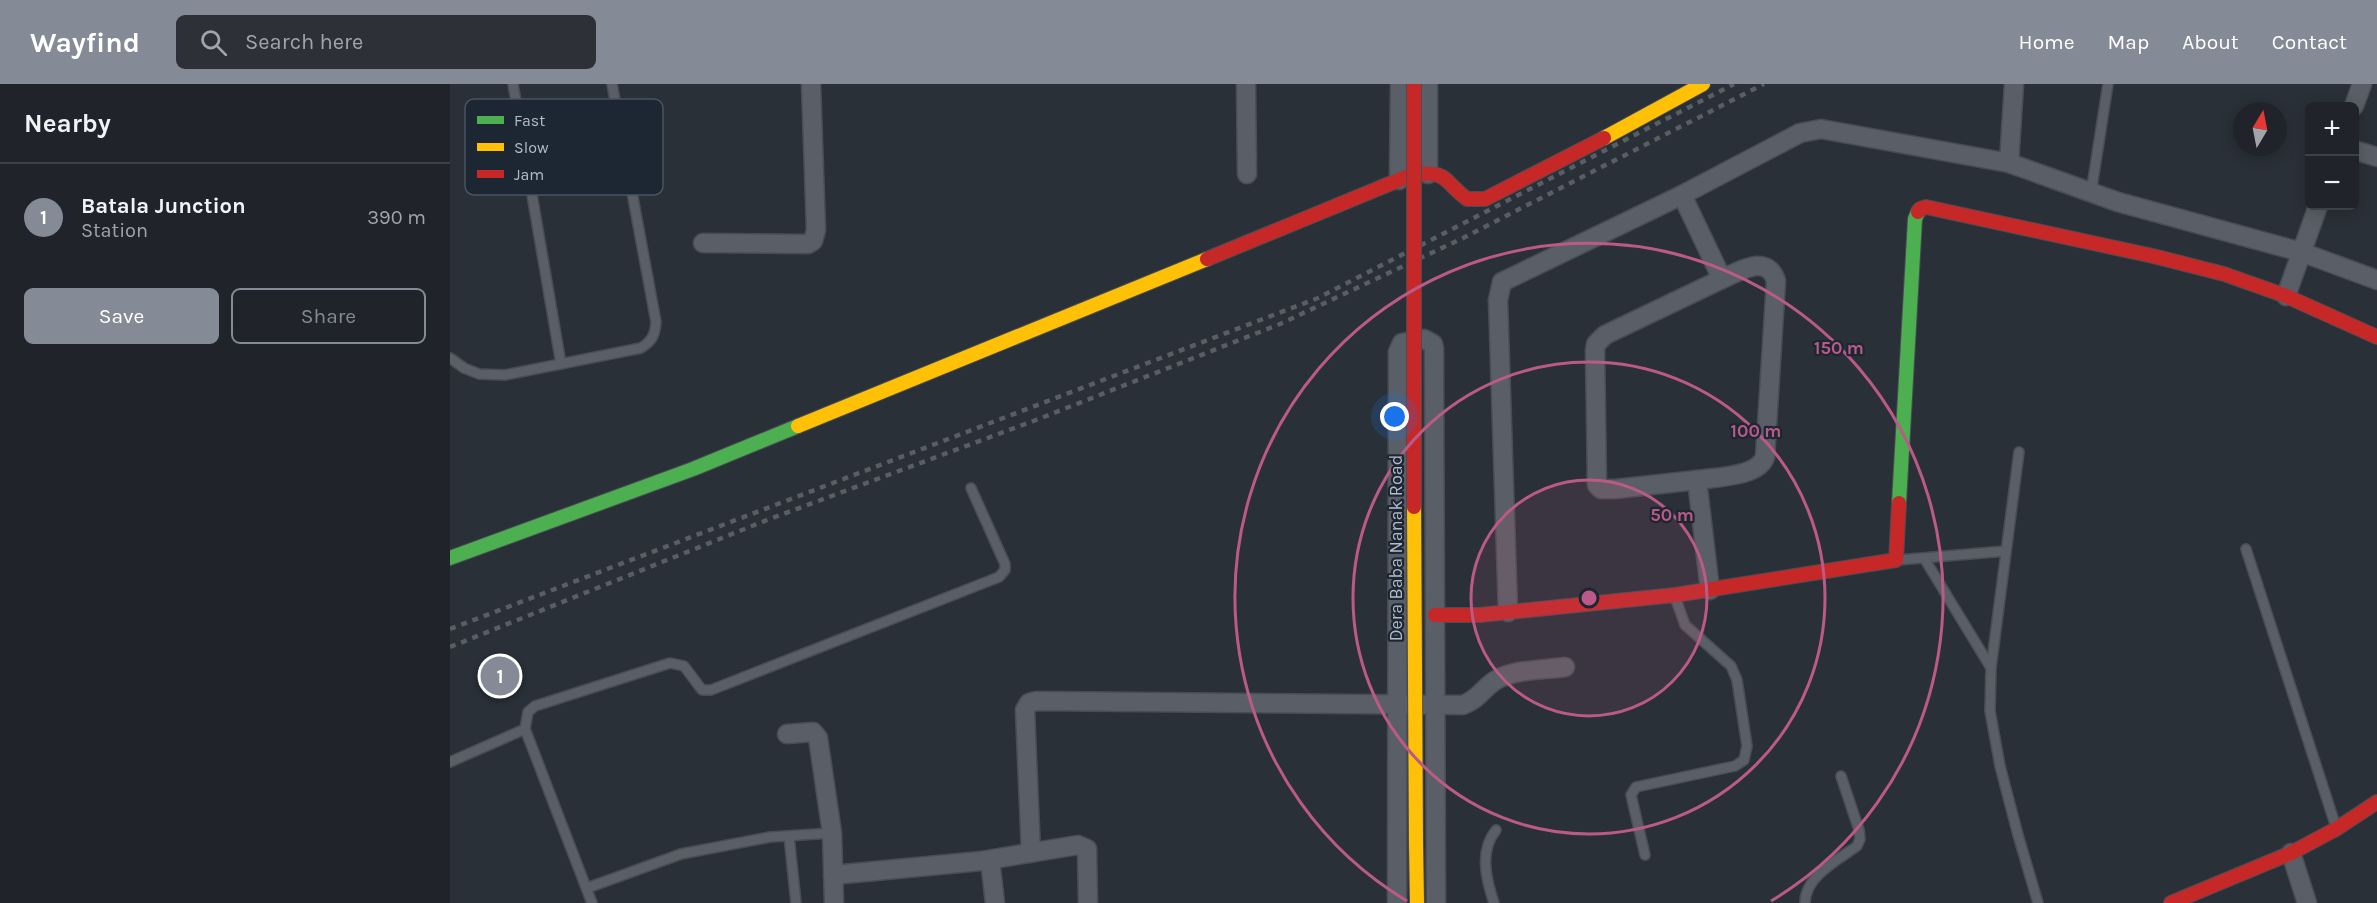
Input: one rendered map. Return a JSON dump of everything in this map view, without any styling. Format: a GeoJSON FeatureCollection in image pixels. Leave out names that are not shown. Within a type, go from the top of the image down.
{"type":"FeatureCollection","features":[{"type":"Feature","properties":{"kind":"street"},"geometry":{"type":"LineString","coordinates":[[703,243],[808,244],[813,241],[816,230],[811,84]]}},
{"type":"Feature","properties":{"kind":"street"},"geometry":{"type":"LineString","coordinates":[[1246,84],[1247,174]]}},
{"type":"Feature","properties":{"kind":"street"},"geometry":{"type":"LineString","coordinates":[[1400,84],[1400,180]]}},
{"type":"Feature","properties":{"kind":"street","name":"Dera Baba Nanak Road"},"geometry":{"type":"LineString","coordinates":[[1414,84],[1413,426],[1417,903]]}},
{"type":"Feature","properties":{"kind":"street"},"geometry":{"type":"LineString","coordinates":[[1428,84],[1428,174]]}},
{"type":"Feature","properties":{"kind":"street"},"geometry":{"type":"LineString","coordinates":[[450,558],[693,469],[1411,175],[1442,176],[1466,198],[1476,201],[1485,199],[1703,84]]}},
{"type":"Feature","properties":{"kind":"street"},"geometry":{"type":"LineString","coordinates":[[2009,163],[2014,84]]}},
{"type":"Feature","properties":{"kind":"street"},"geometry":{"type":"LineString","coordinates":[[2355,102],[2362,84]]}},
{"type":"Feature","properties":{"kind":"street"},"geometry":{"type":"LineString","coordinates":[[1508,612],[1499,289],[1502,282],[1682,195],[1800,133],[1814,129],[2009,163],[2118,202],[2301,252],[2377,280]]}},
{"type":"Feature","properties":{"kind":"street"},"geometry":{"type":"LineString","coordinates":[[2359,151],[2377,157]]}},
{"type":"Feature","properties":{"kind":"street"},"geometry":{"type":"LineString","coordinates":[[1682,195],[1722,279]]}},
{"type":"Feature","properties":{"kind":"street"},"geometry":{"type":"LineString","coordinates":[[1435,615],[1508,612],[1710,590],[1896,560],[1915,219],[1920,209],[1933,206],[2224,274],[2286,296],[2377,337]]}},
{"type":"Feature","properties":{"kind":"street"},"geometry":{"type":"LineString","coordinates":[[2286,296],[2317,210]]}},
{"type":"Feature","properties":{"kind":"street"},"geometry":{"type":"LineString","coordinates":[[1759,265],[1767,267],[1773,273],[1776,281],[1766,457],[1757,469],[1697,480],[1616,489],[1601,489],[1597,485],[1596,344],[1605,335],[1722,279],[1759,265]]}},
{"type":"Feature","properties":{"kind":"street"},"geometry":{"type":"LineString","coordinates":[[1397,903],[1398,352],[1402,343],[1424,339],[1432,344],[1434,350],[1436,903]]}},
{"type":"Feature","properties":{"kind":"street"},"geometry":{"type":"LineString","coordinates":[[1697,480],[1710,590]]}},
{"type":"Feature","properties":{"kind":"street"},"geometry":{"type":"LineString","coordinates":[[1032,853],[1025,720],[1025,710],[1029,703],[1036,701],[1463,705],[1474,700],[1493,681],[1505,675],[1565,668]]}},
{"type":"Feature","properties":{"kind":"street"},"geometry":{"type":"LineString","coordinates":[[787,734],[810,731],[816,734],[832,833],[834,903]]}},
{"type":"Feature","properties":{"kind":"street"},"geometry":{"type":"LineString","coordinates":[[2171,903],[2291,853],[2336,829],[2377,802]]}},
{"type":"Feature","properties":{"kind":"street"},"geometry":{"type":"LineString","coordinates":[[833,875],[990,860],[1078,845],[1087,849],[1088,903]]}},
{"type":"Feature","properties":{"kind":"street"},"geometry":{"type":"LineString","coordinates":[[2291,853],[2307,903]]}},
{"type":"Feature","properties":{"kind":"street"},"geometry":{"type":"LineString","coordinates":[[990,860],[995,903]]}},
{"type":"Feature","properties":{"kind":"lane"},"geometry":{"type":"LineString","coordinates":[[513,84],[516,99]]}},
{"type":"Feature","properties":{"kind":"lane"},"geometry":{"type":"LineString","coordinates":[[612,84],[615,99]]}},
{"type":"Feature","properties":{"kind":"lane"},"geometry":{"type":"LineString","coordinates":[[2091,193],[2108,84]]}},
{"type":"Feature","properties":{"kind":"lane"},"geometry":{"type":"LineString","coordinates":[[532,195],[561,364]]}},
{"type":"Feature","properties":{"kind":"lane"},"geometry":{"type":"LineString","coordinates":[[451,354],[464,368],[479,374],[505,375],[641,348],[651,342],[655,334],[656,322],[633,195]]}},
{"type":"Feature","properties":{"kind":"lane"},"geometry":{"type":"LineString","coordinates":[[2019,452],[1991,668],[1990,711],[2000,766],[2038,903]]}},
{"type":"Feature","properties":{"kind":"lane"},"geometry":{"type":"LineString","coordinates":[[592,903],[525,729],[528,712],[535,706],[669,663],[684,666],[702,690],[711,690],[999,577],[1005,570],[1005,564],[971,488]]}},
{"type":"Feature","properties":{"kind":"lane"},"geometry":{"type":"LineString","coordinates":[[2246,549],[2336,829]]}},
{"type":"Feature","properties":{"kind":"lane"},"geometry":{"type":"LineString","coordinates":[[1896,560],[2006,551]]}},
{"type":"Feature","properties":{"kind":"lane"},"geometry":{"type":"LineString","coordinates":[[1924,558],[1991,668]]}},
{"type":"Feature","properties":{"kind":"lane"},"geometry":{"type":"LineString","coordinates":[[1645,855],[1630,795],[1631,791],[1636,786],[1735,766],[1744,760],[1747,746],[1737,680],[1731,666],[1685,625],[1675,594]]}},
{"type":"Feature","properties":{"kind":"lane"},"geometry":{"type":"LineString","coordinates":[[450,762],[525,729]]}},
{"type":"Feature","properties":{"kind":"lane"},"geometry":{"type":"LineString","coordinates":[[1804,903],[1808,888],[1814,879],[1857,846],[1860,839],[1841,776]]}},
{"type":"Feature","properties":{"kind":"lane"},"geometry":{"type":"LineString","coordinates":[[1494,903],[1489,890],[1485,857],[1488,839],[1496,830]]}},
{"type":"Feature","properties":{"kind":"lane"},"geometry":{"type":"LineString","coordinates":[[587,888],[637,868],[681,854],[728,844],[832,833]]}},
{"type":"Feature","properties":{"kind":"lane"},"geometry":{"type":"LineString","coordinates":[[789,836],[796,903]]}},
{"type":"Feature","properties":{"kind":"railway"},"geometry":{"type":"LineString","coordinates":[[450,629],[1318,298],[1734,84]]}},
{"type":"Feature","properties":{"kind":"railway"},"geometry":{"type":"LineString","coordinates":[[450,647],[767,520],[1036,420],[1280,324],[1461,239],[1764,84]]}},
{"type":"Feature","properties":{"kind":"traffic: fast"},"geometry":{"type":"LineString","coordinates":[[1899,503],[1915,219],[1918,212]]}},
{"type":"Feature","properties":{"kind":"traffic: fast"},"geometry":{"type":"LineString","coordinates":[[450,558],[693,469],[798,426]]}},
{"type":"Feature","properties":{"kind":"traffic: slow"},"geometry":{"type":"LineString","coordinates":[[1604,138],[1703,84]]}},
{"type":"Feature","properties":{"kind":"traffic: slow"},"geometry":{"type":"LineString","coordinates":[[798,426],[1207,259]]}},
{"type":"Feature","properties":{"kind":"traffic: slow"},"geometry":{"type":"LineString","coordinates":[[1414,507],[1416,843]]}},
{"type":"Feature","properties":{"kind":"traffic: slow"},"geometry":{"type":"LineString","coordinates":[[1416,843],[1417,903]]}},
{"type":"Feature","properties":{"kind":"traffic: jam"},"geometry":{"type":"LineString","coordinates":[[1414,84],[1414,507]]}},
{"type":"Feature","properties":{"kind":"traffic: jam"},"geometry":{"type":"LineString","coordinates":[[1207,259],[1411,175],[1439,175],[1467,199],[1485,199],[1604,138]]}},
{"type":"Feature","properties":{"kind":"traffic: jam"},"geometry":{"type":"LineString","coordinates":[[1918,212],[1926,207],[2153,256],[2224,274],[2286,296],[2377,337]]}},
{"type":"Feature","properties":{"kind":"traffic: jam"},"geometry":{"type":"LineString","coordinates":[[1435,615],[1480,615],[1675,595],[1896,560],[1899,503]]}},
{"type":"Feature","properties":{"kind":"traffic: jam"},"geometry":{"type":"LineString","coordinates":[[2171,903],[2291,853],[2336,829],[2377,802]]}},
{"type":"Feature","properties":{"kind":"place","name":"Batala Junction"},"geometry":{"type":"Point","coordinates":[500,676]}}]}
